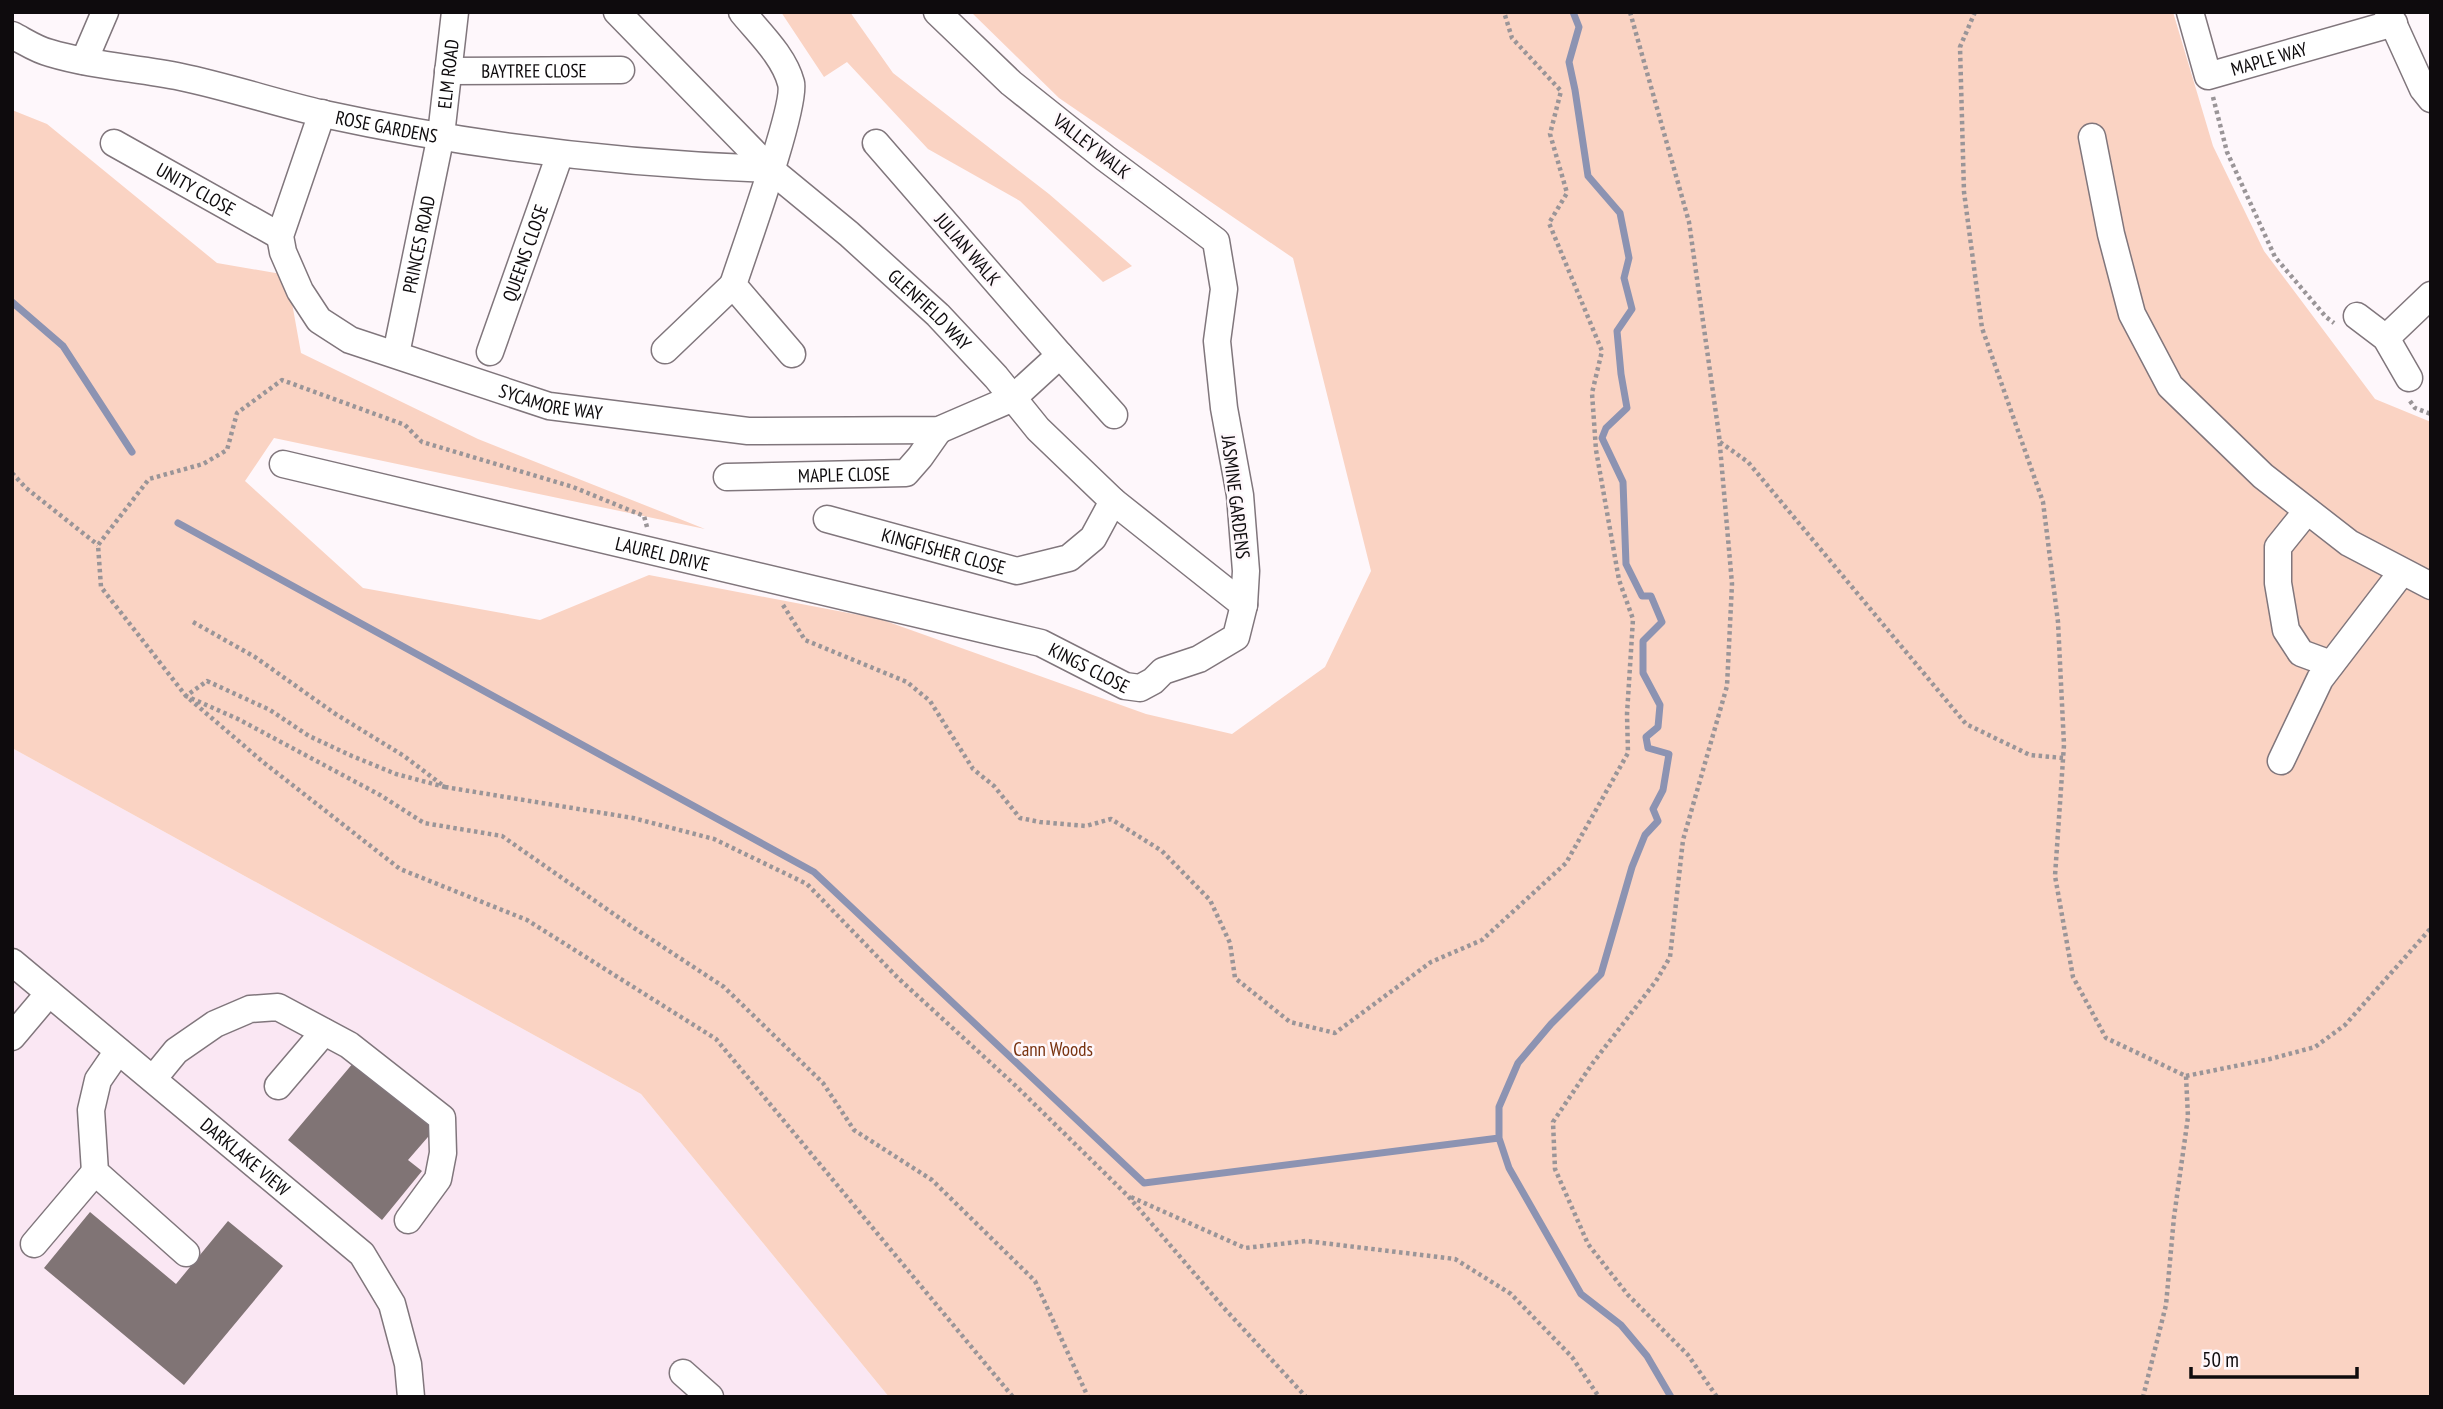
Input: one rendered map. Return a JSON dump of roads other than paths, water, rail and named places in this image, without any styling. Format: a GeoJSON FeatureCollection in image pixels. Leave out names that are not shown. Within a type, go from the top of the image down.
{"type":"FeatureCollection","features":[{"type":"Feature","properties":{"kind":"street"},"geometry":{"type":"LineString","coordinates":[[84,61],[105,12]]}},
{"type":"Feature","properties":{"kind":"street","name":"ELM ROAD"},"geometry":{"type":"LineString","coordinates":[[441,135],[455,12]]}},
{"type":"Feature","properties":{"kind":"street","name":"GLENFIELD WAY"},"geometry":{"type":"LineString","coordinates":[[617,12],[770,169],[849,234],[938,315],[996,377],[1038,429],[1113,501],[1244,605]]}},
{"type":"Feature","properties":{"kind":"street"},"geometry":{"type":"LineString","coordinates":[[666,350],[733,285],[783,129],[792,85],[781,60],[742,12]]}},
{"type":"Feature","properties":{"kind":"street","name":"VALLEY WALK"},"geometry":{"type":"LineString","coordinates":[[937,12],[1012,83],[1105,158],[1216,241],[1224,289]]}},
{"type":"Feature","properties":{"kind":"street","name":"MAPLE WAY"},"geometry":{"type":"LineString","coordinates":[[2190,12],[2208,76],[2391,18]]}},
{"type":"Feature","properties":{"kind":"street"},"geometry":{"type":"LineString","coordinates":[[2391,18],[2423,89],[2431,99]]}},
{"type":"Feature","properties":{"kind":"street","name":"ROSE GARDENS"},"geometry":{"type":"LineString","coordinates":[[12,35],[48,53],[179,77],[322,113],[441,135],[560,154],[697,166],[770,169]]}},
{"type":"Feature","properties":{"kind":"street","name":"BAYTREE CLOSE"},"geometry":{"type":"LineString","coordinates":[[448,71],[621,70]]}},
{"type":"Feature","properties":{"kind":"street"},"geometry":{"type":"LineString","coordinates":[[280,236],[322,113]]}},
{"type":"Feature","properties":{"kind":"street","name":"PRINCES ROAD"},"geometry":{"type":"LineString","coordinates":[[396,354],[441,135]]}},
{"type":"Feature","properties":{"kind":"street"},"geometry":{"type":"LineString","coordinates":[[2092,137],[2111,234],[2132,314],[2170,386],[2263,476],[2349,544],[2431,586]]}},
{"type":"Feature","properties":{"kind":"street","name":"UNITY CLOSE"},"geometry":{"type":"LineString","coordinates":[[114,143],[280,236]]}},
{"type":"Feature","properties":{"kind":"street","name":"JULIAN WALK"},"geometry":{"type":"LineString","coordinates":[[876,143],[1114,415]]}},
{"type":"Feature","properties":{"kind":"street","name":"QUEENS CLOSE"},"geometry":{"type":"LineString","coordinates":[[489,352],[560,154]]}},
{"type":"Feature","properties":{"kind":"street","name":"SYCAMORE WAY"},"geometry":{"type":"LineString","coordinates":[[280,236],[283,252],[300,291],[319,320],[350,340],[550,406],[748,431],[939,430],[1013,398]]}},
{"type":"Feature","properties":{"kind":"street"},"geometry":{"type":"LineString","coordinates":[[733,285],[792,354]]}},
{"type":"Feature","properties":{"kind":"street","name":"JASMINE GARDENS"},"geometry":{"type":"LineString","coordinates":[[1140,688],[1163,671],[1199,659],[1236,637],[1244,605],[1246,571],[1240,495],[1224,408],[1217,341],[1224,289]]}},
{"type":"Feature","properties":{"kind":"street"},"geometry":{"type":"LineString","coordinates":[[2386,338],[2431,295]]}},
{"type":"Feature","properties":{"kind":"street"},"geometry":{"type":"LineString","coordinates":[[2346,320],[2386,338],[2409,388]]}},
{"type":"Feature","properties":{"kind":"street"},"geometry":{"type":"LineString","coordinates":[[1013,398],[1060,355]]}},
{"type":"Feature","properties":{"kind":"street","name":"MAPLE CLOSE"},"geometry":{"type":"LineString","coordinates":[[727,477],[906,473],[939,430]]}},
{"type":"Feature","properties":{"kind":"street","name":"LAUREL DRIVE"},"geometry":{"type":"LineString","coordinates":[[283,464],[1041,643]]}},
{"type":"Feature","properties":{"kind":"street","name":"KINGFISHER CLOSE"},"geometry":{"type":"LineString","coordinates":[[827,520],[1017,572],[1069,558],[1093,538],[1113,501]]}},
{"type":"Feature","properties":{"kind":"street"},"geometry":{"type":"LineString","coordinates":[[2307,511],[2278,547],[2278,583],[2286,630],[2301,653],[2331,664]]}},
{"type":"Feature","properties":{"kind":"street"},"geometry":{"type":"LineString","coordinates":[[2281,761],[2319,679],[2402,572]]}},
{"type":"Feature","properties":{"kind":"street","name":"KINGS CLOSE"},"geometry":{"type":"LineString","coordinates":[[1041,643],[1125,686],[1140,688]]}},
{"type":"Feature","properties":{"kind":"street","name":"DARKLAKE VIEW"},"geometry":{"type":"LineString","coordinates":[[12,962],[362,1254],[392,1304],[408,1364],[411,1397]]}},
{"type":"Feature","properties":{"kind":"street"},"geometry":{"type":"LineString","coordinates":[[12,1037],[49,993]]}},
{"type":"Feature","properties":{"kind":"street"},"geometry":{"type":"LineString","coordinates":[[153,1079],[176,1051],[215,1024],[250,1009],[278,1007],[349,1045],[442,1118],[443,1153],[438,1179],[408,1220]]}},
{"type":"Feature","properties":{"kind":"street"},"geometry":{"type":"LineString","coordinates":[[278,1086],[324,1032]]}},
{"type":"Feature","properties":{"kind":"street"},"geometry":{"type":"LineString","coordinates":[[34,1244],[95,1172],[91,1110],[98,1080],[118,1051]]}},
{"type":"Feature","properties":{"kind":"street"},"geometry":{"type":"LineString","coordinates":[[95,1172],[186,1253]]}},
{"type":"Feature","properties":{"kind":"street"},"geometry":{"type":"LineString","coordinates":[[683,1373],[710,1397]]}},
{"type":"Feature","properties":{"kind":"waterway"},"geometry":{"type":"LineString","coordinates":[[1573,12],[1579,27],[1569,62],[1588,176],[1620,213],[1629,258],[1624,278],[1632,309],[1617,331],[1627,408],[1606,428],[1602,438],[1623,482],[1626,564],[1642,596],[1651,596],[1662,622],[1643,641],[1643,673],[1660,705],[1658,727],[1646,737],[1648,748],[1669,754],[1663,790],[1653,809],[1658,821],[1645,835],[1632,867],[1601,974],[1551,1024],[1518,1063],[1499,1107],[1499,1138],[1509,1168],[1581,1294],[1621,1325],[1647,1356],[1671,1397]]}},
{"type":"Feature","properties":{"kind":"waterway"},"geometry":{"type":"LineString","coordinates":[[12,302],[63,346],[132,452]]}},
{"type":"Feature","properties":{"kind":"waterway"},"geometry":{"type":"LineString","coordinates":[[178,523],[814,872],[1144,1183],[1499,1138]]}},
{"type":"Feature","properties":{"kind":"park label","name":"Cann Woods"},"geometry":{"type":"Point","coordinates":[1053,1049]}}]}
